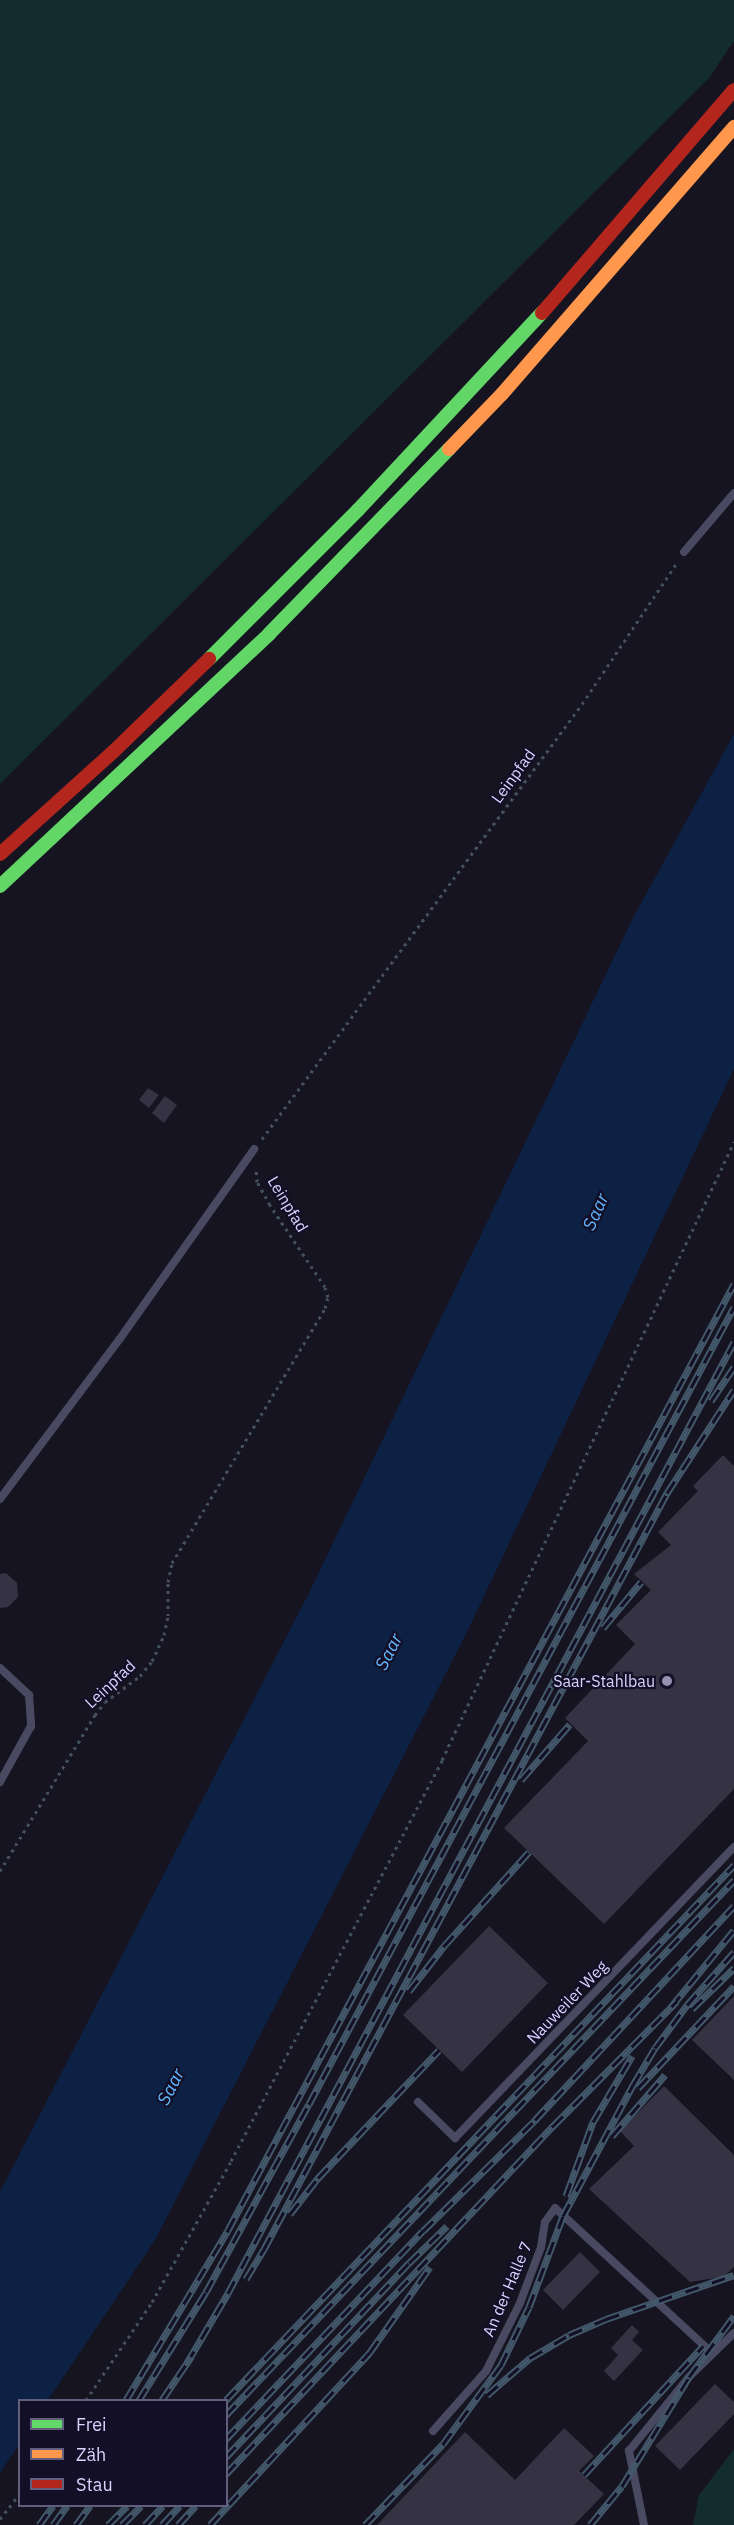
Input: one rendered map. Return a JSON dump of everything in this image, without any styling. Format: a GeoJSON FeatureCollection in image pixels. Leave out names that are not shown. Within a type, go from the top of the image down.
{"type":"FeatureCollection","features":[{"type":"Feature","properties":{"kind":"highway"},"geometry":{"type":"LineString","coordinates":[[0,854],[113,752],[358,510],[480,382],[734,90]]}},
{"type":"Feature","properties":{"kind":"highway"},"geometry":{"type":"LineString","coordinates":[[0,886],[261,642],[376,525],[502,394],[734,127]]}},
{"type":"Feature","properties":{"kind":"lane"},"geometry":{"type":"LineString","coordinates":[[684,552],[734,493]]}},
{"type":"Feature","properties":{"kind":"lane"},"geometry":{"type":"LineString","coordinates":[[0,1499],[119,1340],[254,1149]]}},
{"type":"Feature","properties":{"kind":"lane"},"geometry":{"type":"LineString","coordinates":[[0,1668],[29,1695],[31,1726],[0,1782]]}},
{"type":"Feature","properties":{"kind":"lane","name":"Nauweiler Weg"},"geometry":{"type":"LineString","coordinates":[[418,2102],[455,2139],[734,1847]]}},
{"type":"Feature","properties":{"kind":"lane","name":"An der Halle 7"},"geometry":{"type":"LineString","coordinates":[[433,2431],[486,2371],[520,2303],[541,2247],[545,2222],[555,2208],[712,2353]]}},
{"type":"Feature","properties":{"kind":"lane"},"geometry":{"type":"LineString","coordinates":[[644,2525],[629,2451],[712,2353],[734,2333]]}},
{"type":"Feature","properties":{"kind":"path","name":"Leinpfad"},"geometry":{"type":"LineString","coordinates":[[0,1871],[95,1715],[105,1702],[140,1676],[152,1661],[164,1635],[172,1563],[325,1308],[328,1297],[325,1287],[257,1182],[254,1149],[582,704],[684,552]]}},
{"type":"Feature","properties":{"kind":"path"},"geometry":{"type":"LineString","coordinates":[[87,2399],[152,2302],[231,2161],[442,1760],[734,1142]]}},
{"type":"Feature","properties":{"kind":"path"},"geometry":{"type":"LineString","coordinates":[[0,2519],[18,2496]]}},
{"type":"Feature","properties":{"kind":"green space"},"geometry":{"type":"Polygon","coordinates":[[[0,0],[734,0],[734,41],[709,78],[0,784],[0,0]]]}},
{"type":"Feature","properties":{"kind":"green space"},"geometry":{"type":"Polygon","coordinates":[[[734,2449],[734,2525],[693,2525],[699,2495],[734,2449]]]}},
{"type":"Feature","properties":{"kind":"water","name":"Saar"},"geometry":{"type":"Polygon","coordinates":[[[734,734],[734,1069],[465,1636],[155,2240],[49,2399],[18,2399],[18,2446],[0,2473],[0,2192],[310,1591],[632,920],[734,734]]]}},
{"type":"Feature","properties":{"kind":"building"},"geometry":{"type":"Polygon","coordinates":[[[148,1088],[159,1095],[149,1108],[139,1100],[148,1088]]]}},
{"type":"Feature","properties":{"kind":"building"},"geometry":{"type":"Polygon","coordinates":[[[165,1096],[177,1105],[164,1123],[152,1113],[165,1096]]]}},
{"type":"Feature","properties":{"kind":"building","name":"Saar-Stahlbau"},"geometry":{"type":"Polygon","coordinates":[[[723,1455],[734,1466],[734,1789],[604,1924],[504,1828],[588,1741],[565,1718],[635,1644],[616,1625],[651,1590],[634,1574],[671,1545],[658,1532],[698,1491],[693,1486],[723,1455]]]}},
{"type":"Feature","properties":{"kind":"building"},"geometry":{"type":"Polygon","coordinates":[[[6,1573],[17,1583],[18,1597],[8,1607],[0,1608],[0,1574],[6,1573]]]}},
{"type":"Feature","properties":{"kind":"building"},"geometry":{"type":"Polygon","coordinates":[[[489,1926],[548,1983],[462,2072],[403,2015],[489,1926]]]}},
{"type":"Feature","properties":{"kind":"building"},"geometry":{"type":"Polygon","coordinates":[[[734,1996],[734,2080],[692,2040],[734,1996]]]}},
{"type":"Feature","properties":{"kind":"building"},"geometry":{"type":"Polygon","coordinates":[[[664,2086],[734,2155],[734,2267],[723,2277],[690,2282],[589,2189],[634,2146],[620,2131],[664,2086]]]}},
{"type":"Feature","properties":{"kind":"building"},"geometry":{"type":"Polygon","coordinates":[[[580,2252],[600,2272],[563,2310],[543,2290],[580,2252]]]}},
{"type":"Feature","properties":{"kind":"building"},"geometry":{"type":"Polygon","coordinates":[[[632,2325],[639,2332],[632,2340],[643,2350],[614,2381],[604,2371],[618,2355],[611,2348],[632,2325]]]}},
{"type":"Feature","properties":{"kind":"building"},"geometry":{"type":"Polygon","coordinates":[[[715,2384],[734,2402],[734,2414],[680,2470],[655,2446],[715,2384]]]}},
{"type":"Feature","properties":{"kind":"building"},"geometry":{"type":"Polygon","coordinates":[[[564,2428],[594,2456],[579,2471],[604,2494],[574,2525],[377,2525],[465,2432],[515,2480],[564,2428]]]}},
{"type":"Feature","properties":{"kind":"railway"},"geometry":{"type":"LineString","coordinates":[[127,2399],[228,2230],[734,1284]]}},
{"type":"Feature","properties":{"kind":"railway"},"geometry":{"type":"LineString","coordinates":[[140,2399],[206,2292],[309,2104],[734,1307]]}},
{"type":"Feature","properties":{"kind":"railway"},"geometry":{"type":"LineString","coordinates":[[187,2363],[228,2293],[734,1342]]}},
{"type":"Feature","properties":{"kind":"railway"},"geometry":{"type":"LineString","coordinates":[[711,1401],[734,1367]]}},
{"type":"Feature","properties":{"kind":"railway"},"geometry":{"type":"LineString","coordinates":[[246,2279],[667,1493],[734,1390]]}},
{"type":"Feature","properties":{"kind":"railway"},"geometry":{"type":"LineString","coordinates":[[603,1628],[641,1582]]}},
{"type":"Feature","properties":{"kind":"railway"},"geometry":{"type":"LineString","coordinates":[[521,1780],[570,1724]]}},
{"type":"Feature","properties":{"kind":"railway"},"geometry":{"type":"LineString","coordinates":[[409,1991],[444,1946],[529,1852]]}},
{"type":"Feature","properties":{"kind":"railway"},"geometry":{"type":"LineString","coordinates":[[227,2399],[734,1865]]}},
{"type":"Feature","properties":{"kind":"railway"},"geometry":{"type":"LineString","coordinates":[[228,2413],[734,1880]]}},
{"type":"Feature","properties":{"kind":"railway"},"geometry":{"type":"LineString","coordinates":[[228,2437],[423,2231],[535,2120],[734,1906]]}},
{"type":"Feature","properties":{"kind":"railway"},"geometry":{"type":"LineString","coordinates":[[671,2007],[734,1930]]}},
{"type":"Feature","properties":{"kind":"railway"},"geometry":{"type":"LineString","coordinates":[[365,2525],[443,2444],[501,2365],[529,2307],[563,2216],[633,2085],[655,2048],[687,2005],[734,1952]]}},
{"type":"Feature","properties":{"kind":"railway"},"geometry":{"type":"LineString","coordinates":[[692,2009],[734,1968]]}},
{"type":"Feature","properties":{"kind":"railway"},"geometry":{"type":"LineString","coordinates":[[638,2088],[734,1986]]}},
{"type":"Feature","properties":{"kind":"railway"},"geometry":{"type":"LineString","coordinates":[[228,2472],[553,2126],[677,2001]]}},
{"type":"Feature","properties":{"kind":"railway"},"geometry":{"type":"LineString","coordinates":[[290,2214],[318,2178],[439,2050]]}},
{"type":"Feature","properties":{"kind":"railway"},"geometry":{"type":"LineString","coordinates":[[566,2196],[593,2122],[632,2056]]}},
{"type":"Feature","properties":{"kind":"railway"},"geometry":{"type":"LineString","coordinates":[[612,2136],[665,2075]]}},
{"type":"Feature","properties":{"kind":"railway"},"geometry":{"type":"LineString","coordinates":[[228,2455],[409,2263],[447,2226]]}},
{"type":"Feature","properties":{"kind":"railway"},"geometry":{"type":"LineString","coordinates":[[228,2506],[370,2352],[430,2267]]}},
{"type":"Feature","properties":{"kind":"railway"},"geometry":{"type":"LineString","coordinates":[[487,2395],[530,2358],[569,2335],[606,2319],[734,2275]]}},
{"type":"Feature","properties":{"kind":"railway"},"geometry":{"type":"LineString","coordinates":[[590,2525],[622,2486],[689,2377],[734,2316]]}},
{"type":"Feature","properties":{"kind":"railway"},"geometry":{"type":"LineString","coordinates":[[584,2475],[703,2346]]}},
{"type":"Feature","properties":{"kind":"railway"},"geometry":{"type":"LineString","coordinates":[[163,2399],[191,2357]]}},
{"type":"Feature","properties":{"kind":"railway"},"geometry":{"type":"LineString","coordinates":[[39,2525],[52,2507]]}},
{"type":"Feature","properties":{"kind":"railway"},"geometry":{"type":"LineString","coordinates":[[53,2525],[66,2507]]}},
{"type":"Feature","properties":{"kind":"railway"},"geometry":{"type":"LineString","coordinates":[[76,2525],[89,2507]]}},
{"type":"Feature","properties":{"kind":"railway"},"geometry":{"type":"LineString","coordinates":[[108,2525],[126,2507]]}},
{"type":"Feature","properties":{"kind":"railway"},"geometry":{"type":"LineString","coordinates":[[122,2525],[140,2507]]}},
{"type":"Feature","properties":{"kind":"railway"},"geometry":{"type":"LineString","coordinates":[[145,2525],[162,2507]]}},
{"type":"Feature","properties":{"kind":"railway"},"geometry":{"type":"LineString","coordinates":[[162,2525],[179,2507]]}},
{"type":"Feature","properties":{"kind":"railway"},"geometry":{"type":"LineString","coordinates":[[178,2525],[195,2507]]}},
{"type":"Feature","properties":{"kind":"railway"},"geometry":{"type":"LineString","coordinates":[[210,2525],[227,2507]]}},
{"type":"Feature","properties":{"kind":"traffic: fast"},"geometry":{"type":"LineString","coordinates":[[209,659],[358,510],[542,313]]}},
{"type":"Feature","properties":{"kind":"traffic: fast"},"geometry":{"type":"LineString","coordinates":[[0,886],[269,634],[449,449]]}},
{"type":"Feature","properties":{"kind":"traffic: slow"},"geometry":{"type":"LineString","coordinates":[[449,449],[502,394],[734,127]]}},
{"type":"Feature","properties":{"kind":"traffic: jam"},"geometry":{"type":"LineString","coordinates":[[542,313],[734,90]]}},
{"type":"Feature","properties":{"kind":"traffic: jam"},"geometry":{"type":"LineString","coordinates":[[0,854],[113,752],[209,659]]}},
{"type":"Feature","properties":{"kind":"place","name":"Saar-Stahlbau"},"geometry":{"type":"Point","coordinates":[667,1681]}}]}
